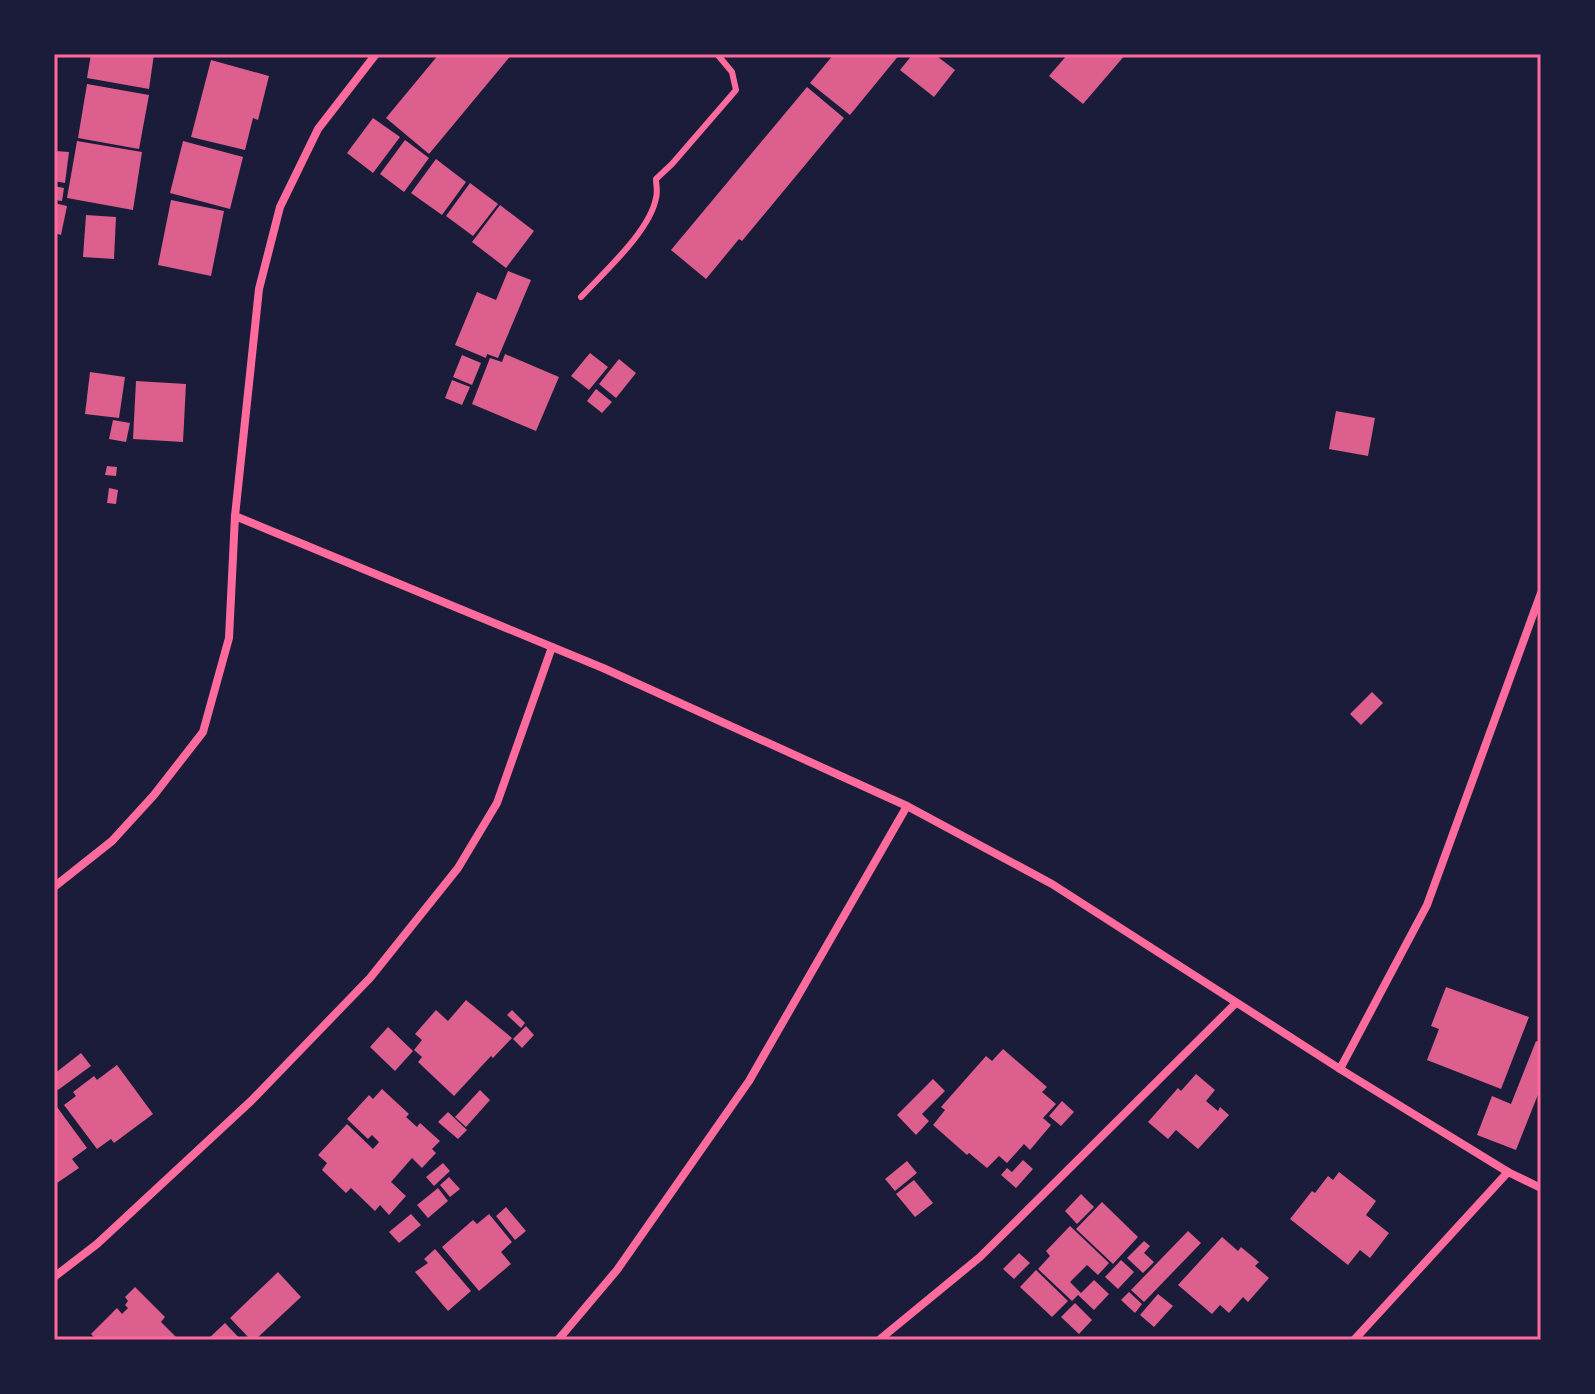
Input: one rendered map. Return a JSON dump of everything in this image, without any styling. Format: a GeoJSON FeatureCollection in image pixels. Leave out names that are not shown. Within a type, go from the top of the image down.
{"type":"FeatureCollection","features":[{"type":"Feature","properties":{"kind":"street"},"geometry":{"type":"LineString","coordinates":[[54,887],[112,841],[154,795],[203,732],[229,638],[235,516],[259,289],[280,207],[318,129],[376,54]]}},
{"type":"Feature","properties":{"kind":"street"},"geometry":{"type":"LineString","coordinates":[[235,516],[603,668],[907,806],[1052,884],[1340,1069],[1508,1172],[1541,1188]]}},
{"type":"Feature","properties":{"kind":"street"},"geometry":{"type":"LineString","coordinates":[[1340,1069],[1427,905],[1541,593]]}},
{"type":"Feature","properties":{"kind":"street"},"geometry":{"type":"LineString","coordinates":[[54,1277],[97,1244],[251,1101],[370,978],[458,868],[497,803],[552,647]]}},
{"type":"Feature","properties":{"kind":"street"},"geometry":{"type":"LineString","coordinates":[[558,1340],[617,1270],[749,1081],[907,806]]}},
{"type":"Feature","properties":{"kind":"street"},"geometry":{"type":"LineString","coordinates":[[879,1340],[980,1257],[1236,1003]]}},
{"type":"Feature","properties":{"kind":"street"},"geometry":{"type":"LineString","coordinates":[[1354,1340],[1508,1172]]}},
{"type":"Feature","properties":{"kind":"lane"},"geometry":{"type":"LineString","coordinates":[[581,297],[648,218],[656,197],[656,179],[736,90],[732,72],[717,54]]}},
{"type":"Feature","properties":{"kind":"building"},"geometry":{"type":"Polygon","coordinates":[[[91,54],[154,54],[149,89],[87,78],[91,54]]]}},
{"type":"Feature","properties":{"kind":"building"},"geometry":{"type":"Polygon","coordinates":[[[439,54],[512,54],[429,154],[386,118],[439,54]]]}},
{"type":"Feature","properties":{"kind":"building"},"geometry":{"type":"Polygon","coordinates":[[[834,54],[900,54],[850,115],[810,83],[834,54]]]}},
{"type":"Feature","properties":{"kind":"building"},"geometry":{"type":"Polygon","coordinates":[[[913,54],[934,54],[955,70],[934,97],[900,70],[913,54]]]}},
{"type":"Feature","properties":{"kind":"building"},"geometry":{"type":"Polygon","coordinates":[[[1068,54],[1126,54],[1083,104],[1049,76],[1068,54]]]}},
{"type":"Feature","properties":{"kind":"building"},"geometry":{"type":"Polygon","coordinates":[[[211,60],[269,76],[258,120],[253,118],[245,150],[191,137],[211,60]]]}},
{"type":"Feature","properties":{"kind":"building"},"geometry":{"type":"Polygon","coordinates":[[[87,84],[149,95],[139,149],[78,138],[87,84]]]}},
{"type":"Feature","properties":{"kind":"building"},"geometry":{"type":"Polygon","coordinates":[[[807,87],[844,118],[742,241],[739,239],[706,279],[671,250],[807,87]]]}},
{"type":"Feature","properties":{"kind":"building"},"geometry":{"type":"Polygon","coordinates":[[[373,118],[400,137],[373,173],[347,153],[373,118]]]}},
{"type":"Feature","properties":{"kind":"building"},"geometry":{"type":"Polygon","coordinates":[[[405,140],[429,158],[404,192],[380,174],[405,140]]]}},
{"type":"Feature","properties":{"kind":"building"},"geometry":{"type":"Polygon","coordinates":[[[77,141],[142,152],[133,210],[67,198],[77,141]]]}},
{"type":"Feature","properties":{"kind":"building"},"geometry":{"type":"Polygon","coordinates":[[[183,141],[243,157],[230,209],[170,193],[183,141]]]}},
{"type":"Feature","properties":{"kind":"building"},"geometry":{"type":"Polygon","coordinates":[[[56,151],[69,152],[65,183],[54,181],[56,151]]]}},
{"type":"Feature","properties":{"kind":"building"},"geometry":{"type":"Polygon","coordinates":[[[436,159],[466,182],[442,215],[411,193],[436,159]]]}},
{"type":"Feature","properties":{"kind":"building"},"geometry":{"type":"Polygon","coordinates":[[[470,183],[498,204],[473,236],[446,216],[470,183]]]}},
{"type":"Feature","properties":{"kind":"building"},"geometry":{"type":"Polygon","coordinates":[[[54,186],[64,188],[62,201],[54,200],[54,186]]]}},
{"type":"Feature","properties":{"kind":"building"},"geometry":{"type":"Polygon","coordinates":[[[171,200],[224,211],[211,276],[158,265],[171,200]]]}},
{"type":"Feature","properties":{"kind":"building"},"geometry":{"type":"Polygon","coordinates":[[[54,203],[67,206],[61,235],[54,233],[54,203]]]}},
{"type":"Feature","properties":{"kind":"building"},"geometry":{"type":"Polygon","coordinates":[[[500,205],[534,231],[506,268],[472,242],[500,205]]]}},
{"type":"Feature","properties":{"kind":"building"},"geometry":{"type":"Polygon","coordinates":[[[86,215],[116,217],[114,259],[83,257],[86,215]]]}},
{"type":"Feature","properties":{"kind":"building"},"geometry":{"type":"Polygon","coordinates":[[[508,271],[531,280],[498,358],[487,354],[486,358],[455,345],[477,292],[496,300],[508,271]]]}},
{"type":"Feature","properties":{"kind":"building"},"geometry":{"type":"Polygon","coordinates":[[[590,353],[608,367],[589,390],[571,376],[590,353]]]}},
{"type":"Feature","properties":{"kind":"building"},"geometry":{"type":"Polygon","coordinates":[[[505,354],[559,377],[536,431],[472,404],[490,358],[502,362],[505,354]]]}},
{"type":"Feature","properties":{"kind":"building"},"geometry":{"type":"Polygon","coordinates":[[[462,355],[481,363],[472,385],[453,377],[462,355]]]}},
{"type":"Feature","properties":{"kind":"building"},"geometry":{"type":"Polygon","coordinates":[[[619,359],[636,373],[616,398],[599,384],[619,359]]]}},
{"type":"Feature","properties":{"kind":"building"},"geometry":{"type":"Polygon","coordinates":[[[90,372],[125,377],[119,418],[85,414],[90,372]]]}},
{"type":"Feature","properties":{"kind":"building"},"geometry":{"type":"Polygon","coordinates":[[[452,380],[470,387],[462,405],[445,398],[452,380]]]}},
{"type":"Feature","properties":{"kind":"building"},"geometry":{"type":"Polygon","coordinates":[[[136,381],[186,384],[183,442],[133,439],[136,381]]]}},
{"type":"Feature","properties":{"kind":"building"},"geometry":{"type":"Polygon","coordinates":[[[596,389],[612,402],[602,413],[587,401],[596,389]]]}},
{"type":"Feature","properties":{"kind":"building"},"geometry":{"type":"Polygon","coordinates":[[[1336,411],[1375,418],[1368,456],[1329,449],[1336,411]]]}},
{"type":"Feature","properties":{"kind":"building"},"geometry":{"type":"Polygon","coordinates":[[[113,420],[130,423],[126,442],[109,439],[113,420]]]}},
{"type":"Feature","properties":{"kind":"building"},"geometry":{"type":"Polygon","coordinates":[[[107,466],[117,467],[116,476],[105,475],[107,466]]]}},
{"type":"Feature","properties":{"kind":"building"},"geometry":{"type":"Polygon","coordinates":[[[109,488],[118,490],[116,504],[107,503],[109,488]]]}},
{"type":"Feature","properties":{"kind":"building"},"geometry":{"type":"Polygon","coordinates":[[[1372,692],[1383,703],[1361,725],[1350,714],[1372,692]]]}},
{"type":"Feature","properties":{"kind":"building"},"geometry":{"type":"Polygon","coordinates":[[[1446,987],[1529,1017],[1501,1089],[1427,1060],[1439,1029],[1431,1026],[1446,987]]]}},
{"type":"Feature","properties":{"kind":"building"},"geometry":{"type":"Polygon","coordinates":[[[466,1000],[512,1038],[454,1096],[418,1062],[422,1057],[414,1050],[422,1040],[415,1034],[436,1010],[448,1021],[466,1000]]]}},
{"type":"Feature","properties":{"kind":"building"},"geometry":{"type":"Polygon","coordinates":[[[512,1010],[525,1023],[521,1028],[507,1015],[512,1010]]]}},
{"type":"Feature","properties":{"kind":"building"},"geometry":{"type":"Polygon","coordinates":[[[526,1026],[534,1035],[522,1048],[513,1039],[526,1026]]]}},
{"type":"Feature","properties":{"kind":"building"},"geometry":{"type":"Polygon","coordinates":[[[388,1027],[413,1051],[395,1071],[370,1047],[388,1027]]]}},
{"type":"Feature","properties":{"kind":"building"},"geometry":{"type":"Polygon","coordinates":[[[1536,1041],[1541,1043],[1541,1087],[1516,1150],[1477,1135],[1492,1096],[1511,1104],[1536,1041]]]}},
{"type":"Feature","properties":{"kind":"building"},"geometry":{"type":"Polygon","coordinates":[[[1003,1049],[1047,1087],[1042,1092],[1056,1104],[1043,1118],[1051,1125],[1030,1150],[1024,1144],[1007,1163],[999,1156],[987,1168],[933,1125],[945,1110],[941,1107],[986,1056],[992,1061],[1003,1049]]]}},
{"type":"Feature","properties":{"kind":"building"},"geometry":{"type":"Polygon","coordinates":[[[81,1053],[91,1066],[58,1090],[54,1084],[54,1074],[81,1053]]]}},
{"type":"Feature","properties":{"kind":"building"},"geometry":{"type":"Polygon","coordinates":[[[117,1065],[153,1114],[114,1143],[111,1139],[97,1149],[64,1105],[76,1096],[73,1092],[94,1076],[97,1080],[117,1065]]]}},
{"type":"Feature","properties":{"kind":"building"},"geometry":{"type":"Polygon","coordinates":[[[1196,1074],[1215,1090],[1206,1101],[1229,1115],[1198,1149],[1176,1130],[1168,1139],[1148,1122],[1178,1088],[1181,1091],[1196,1074]]]}},
{"type":"Feature","properties":{"kind":"building"},"geometry":{"type":"Polygon","coordinates":[[[933,1079],[945,1091],[922,1114],[929,1121],[916,1135],[897,1115],[933,1079]]]}},
{"type":"Feature","properties":{"kind":"building"},"geometry":{"type":"Polygon","coordinates":[[[382,1089],[409,1114],[406,1117],[417,1127],[420,1123],[440,1141],[432,1149],[436,1153],[422,1168],[412,1158],[391,1182],[406,1196],[389,1215],[380,1205],[375,1211],[351,1188],[346,1193],[322,1170],[327,1163],[318,1155],[347,1124],[373,1149],[379,1142],[372,1135],[368,1139],[347,1119],[369,1095],[373,1099],[382,1089]]]}},
{"type":"Feature","properties":{"kind":"building"},"geometry":{"type":"Polygon","coordinates":[[[480,1090],[490,1100],[466,1127],[455,1117],[480,1090]]]}},
{"type":"Feature","properties":{"kind":"building"},"geometry":{"type":"Polygon","coordinates":[[[1062,1101],[1074,1112],[1061,1126],[1049,1116],[1062,1101]]]}},
{"type":"Feature","properties":{"kind":"building"},"geometry":{"type":"Polygon","coordinates":[[[57,1107],[87,1148],[72,1159],[79,1168],[54,1185],[54,1109],[57,1107]]]}},
{"type":"Feature","properties":{"kind":"building"},"geometry":{"type":"Polygon","coordinates":[[[448,1112],[467,1130],[458,1139],[438,1122],[448,1112]]]}},
{"type":"Feature","properties":{"kind":"building"},"geometry":{"type":"Polygon","coordinates":[[[1023,1160],[1033,1169],[1016,1188],[1001,1175],[1007,1168],[1012,1172],[1023,1160]]]}},
{"type":"Feature","properties":{"kind":"building"},"geometry":{"type":"Polygon","coordinates":[[[907,1161],[917,1173],[895,1191],[885,1179],[907,1161]]]}},
{"type":"Feature","properties":{"kind":"building"},"geometry":{"type":"Polygon","coordinates":[[[443,1163],[450,1171],[434,1186],[426,1177],[443,1163]]]}},
{"type":"Feature","properties":{"kind":"building"},"geometry":{"type":"Polygon","coordinates":[[[1339,1172],[1376,1201],[1366,1215],[1389,1233],[1370,1258],[1360,1250],[1348,1265],[1290,1219],[1312,1191],[1315,1193],[1328,1176],[1333,1180],[1339,1172]]]}},
{"type":"Feature","properties":{"kind":"building"},"geometry":{"type":"Polygon","coordinates":[[[449,1177],[460,1189],[450,1197],[440,1185],[449,1177]]]}},
{"type":"Feature","properties":{"kind":"building"},"geometry":{"type":"Polygon","coordinates":[[[914,1180],[933,1203],[915,1217],[896,1194],[914,1180]]]}},
{"type":"Feature","properties":{"kind":"building"},"geometry":{"type":"Polygon","coordinates":[[[438,1188],[448,1201],[428,1218],[417,1205],[438,1188]]]}},
{"type":"Feature","properties":{"kind":"building"},"geometry":{"type":"Polygon","coordinates":[[[1081,1194],[1094,1207],[1077,1224],[1065,1211],[1081,1194]]]}},
{"type":"Feature","properties":{"kind":"building"},"geometry":{"type":"Polygon","coordinates":[[[1102,1202],[1138,1237],[1113,1264],[1076,1229],[1102,1202]]]}},
{"type":"Feature","properties":{"kind":"building"},"geometry":{"type":"Polygon","coordinates":[[[506,1207],[526,1231],[515,1240],[496,1216],[506,1207]]]}},
{"type":"Feature","properties":{"kind":"building"},"geometry":{"type":"Polygon","coordinates":[[[411,1214],[421,1225],[399,1243],[389,1232],[411,1214]]]}},
{"type":"Feature","properties":{"kind":"building"},"geometry":{"type":"Polygon","coordinates":[[[489,1214],[512,1242],[501,1252],[511,1264],[479,1291],[442,1247],[473,1220],[477,1224],[489,1214]]]}},
{"type":"Feature","properties":{"kind":"building"},"geometry":{"type":"Polygon","coordinates":[[[1070,1226],[1109,1263],[1098,1275],[1087,1265],[1070,1282],[1081,1293],[1094,1280],[1109,1294],[1094,1310],[1078,1295],[1072,1301],[1038,1269],[1050,1256],[1046,1251],[1070,1226]]]}},
{"type":"Feature","properties":{"kind":"building"},"geometry":{"type":"Polygon","coordinates":[[[1188,1231],[1201,1243],[1144,1302],[1131,1290],[1188,1231]]]}},
{"type":"Feature","properties":{"kind":"building"},"geometry":{"type":"Polygon","coordinates":[[[1222,1237],[1238,1251],[1241,1247],[1259,1262],[1255,1266],[1269,1278],[1248,1302],[1243,1297],[1229,1313],[1220,1305],[1212,1314],[1178,1285],[1222,1237]]]}},
{"type":"Feature","properties":{"kind":"building"},"geometry":{"type":"Polygon","coordinates":[[[1144,1241],[1150,1246],[1144,1253],[1154,1262],[1143,1273],[1127,1258],[1144,1241]]]}},
{"type":"Feature","properties":{"kind":"building"},"geometry":{"type":"Polygon","coordinates":[[[435,1249],[471,1291],[448,1311],[415,1272],[428,1263],[424,1259],[435,1249]]]}},
{"type":"Feature","properties":{"kind":"building"},"geometry":{"type":"Polygon","coordinates":[[[1019,1253],[1030,1263],[1014,1279],[1003,1269],[1019,1253]]]}},
{"type":"Feature","properties":{"kind":"building"},"geometry":{"type":"Polygon","coordinates":[[[1121,1260],[1134,1272],[1118,1289],[1105,1277],[1121,1260]]]}},
{"type":"Feature","properties":{"kind":"building"},"geometry":{"type":"Polygon","coordinates":[[[1036,1270],[1068,1301],[1052,1317],[1020,1287],[1036,1270]]]}},
{"type":"Feature","properties":{"kind":"building"},"geometry":{"type":"Polygon","coordinates":[[[278,1272],[301,1297],[255,1340],[251,1340],[230,1318],[278,1272]]]}},
{"type":"Feature","properties":{"kind":"building"},"geometry":{"type":"Polygon","coordinates":[[[135,1287],[165,1317],[161,1322],[179,1340],[97,1340],[91,1334],[117,1308],[122,1314],[128,1308],[125,1297],[135,1287]]]}},
{"type":"Feature","properties":{"kind":"building"},"geometry":{"type":"Polygon","coordinates":[[[1129,1292],[1142,1304],[1135,1313],[1121,1300],[1129,1292]]]}},
{"type":"Feature","properties":{"kind":"building"},"geometry":{"type":"Polygon","coordinates":[[[1158,1294],[1173,1306],[1154,1327],[1140,1315],[1158,1294]]]}},
{"type":"Feature","properties":{"kind":"building"},"geometry":{"type":"Polygon","coordinates":[[[1075,1303],[1092,1320],[1079,1334],[1061,1317],[1075,1303]]]}},
{"type":"Feature","properties":{"kind":"building"},"geometry":{"type":"Polygon","coordinates":[[[225,1323],[241,1340],[207,1340],[225,1323]]]}}]}
